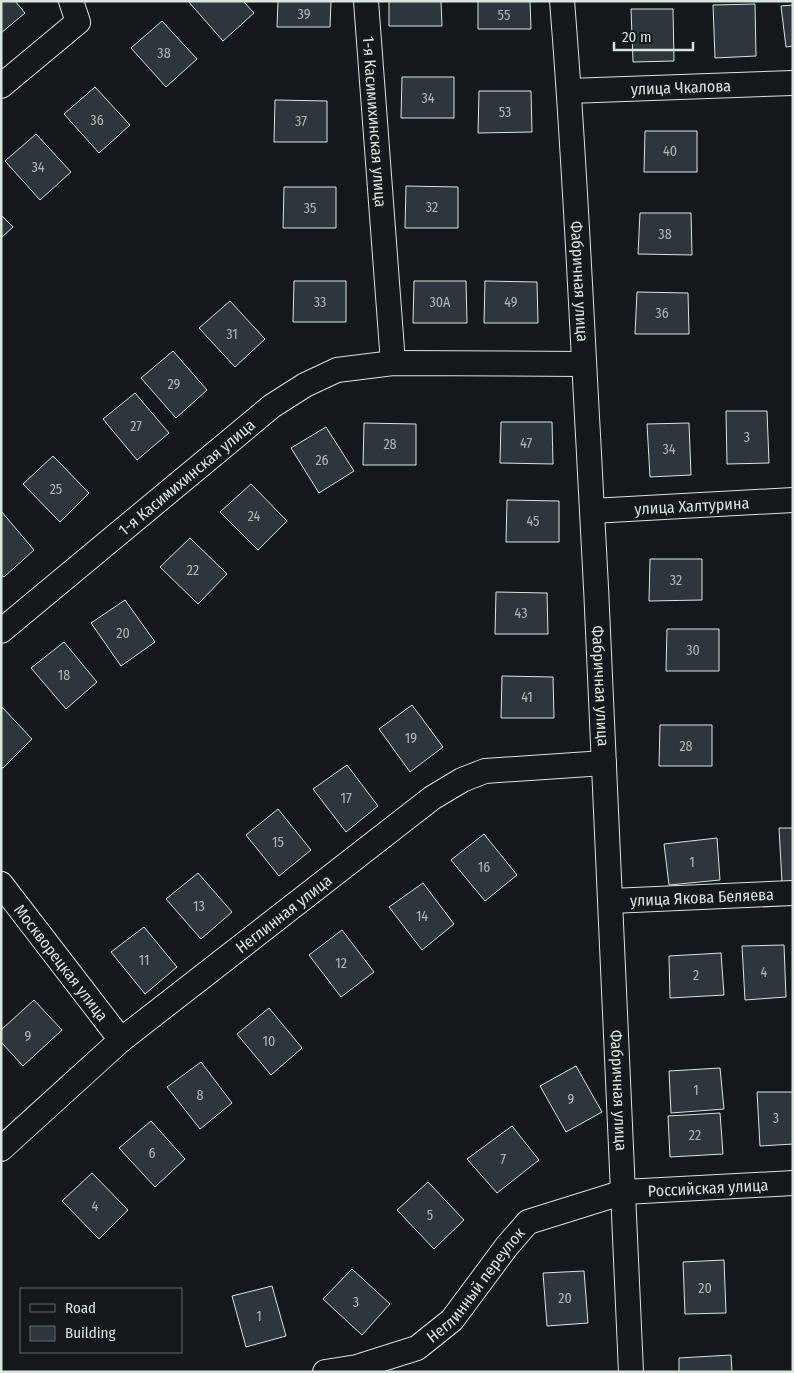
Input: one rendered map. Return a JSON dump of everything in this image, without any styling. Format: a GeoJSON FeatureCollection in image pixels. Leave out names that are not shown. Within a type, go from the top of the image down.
{"type":"FeatureCollection","features":[{"type":"Feature","properties":{"kind":"street"},"geometry":{"type":"LineString","coordinates":[[1,86],[78,22],[71,1]]}},
{"type":"Feature","properties":{"kind":"street","name":"1-я Касимихинская улица"},"geometry":{"type":"LineString","coordinates":[[366,1],[393,363]]}},
{"type":"Feature","properties":{"kind":"street","name":"Фабричная улица"},"geometry":{"type":"LineString","coordinates":[[562,1],[569,91],[592,511],[632,1372]]}},
{"type":"Feature","properties":{"kind":"street","name":"улица Чкалова"},"geometry":{"type":"LineString","coordinates":[[569,91],[793,83]]}},
{"type":"Feature","properties":{"kind":"street","name":"1-я Касимихинская улица"},"geometry":{"type":"LineString","coordinates":[[1,631],[272,406],[305,384],[337,370],[393,363],[584,364]]}},
{"type":"Feature","properties":{"kind":"street","name":"улица Халтурина"},"geometry":{"type":"LineString","coordinates":[[592,511],[793,500]]}},
{"type":"Feature","properties":{"kind":"street","name":"Неглинная улица"},"geometry":{"type":"LineString","coordinates":[[1,1148],[121,1040],[432,798],[462,780],[485,771],[604,763]]}},
{"type":"Feature","properties":{"kind":"street","name":"Москворецкая улица"},"geometry":{"type":"LineString","coordinates":[[1,884],[121,1040]]}},
{"type":"Feature","properties":{"kind":"street","name":"улица Якова Беляева"},"geometry":{"type":"LineString","coordinates":[[611,901],[793,893]]}},
{"type":"Feature","properties":{"kind":"street","name":"Российская улица"},"geometry":{"type":"LineString","coordinates":[[624,1192],[793,1183]]}},
{"type":"Feature","properties":{"kind":"street","name":"Неглинный переулок"},"geometry":{"type":"LineString","coordinates":[[325,1372],[357,1367],[417,1348],[452,1320],[507,1246],[528,1222],[624,1192]]}},
{"type":"Feature","properties":{"kind":"building"},"geometry":{"type":"Polygon","coordinates":[[[1,1],[15,1],[25,13],[1,33],[1,1]]]}},
{"type":"Feature","properties":{"kind":"building"},"geometry":{"type":"Polygon","coordinates":[[[188,1],[243,1],[254,13],[223,41],[188,1]]]}},
{"type":"Feature","properties":{"kind":"building"},"geometry":{"type":"Polygon","coordinates":[[[278,1],[331,1],[330,27],[277,27],[278,1]]]}},
{"type":"Feature","properties":{"kind":"building"},"geometry":{"type":"Polygon","coordinates":[[[389,1],[441,1],[442,26],[389,26],[389,1]]]}},
{"type":"Feature","properties":{"kind":"building"},"geometry":{"type":"Polygon","coordinates":[[[478,1],[530,1],[531,29],[478,29],[478,1]]]}},
{"type":"Feature","properties":{"kind":"building"},"geometry":{"type":"Polygon","coordinates":[[[755,4],[756,56],[715,58],[713,5],[755,4]]]}},
{"type":"Feature","properties":{"kind":"building"},"geometry":{"type":"Polygon","coordinates":[[[793,5],[793,46],[786,47],[781,6],[793,5]]]}},
{"type":"Feature","properties":{"kind":"building"},"geometry":{"type":"Polygon","coordinates":[[[631,9],[673,9],[674,61],[633,62],[631,9]]]}},
{"type":"Feature","properties":{"kind":"building"},"geometry":{"type":"Polygon","coordinates":[[[162,21],[197,59],[166,87],[131,48],[162,21]]]}},
{"type":"Feature","properties":{"kind":"building"},"geometry":{"type":"Polygon","coordinates":[[[402,77],[454,77],[454,118],[401,118],[402,77]]]}},
{"type":"Feature","properties":{"kind":"building"},"geometry":{"type":"Polygon","coordinates":[[[95,87],[130,125],[99,153],[64,114],[95,87]]]}},
{"type":"Feature","properties":{"kind":"building"},"geometry":{"type":"Polygon","coordinates":[[[479,91],[531,91],[532,132],[478,133],[479,91]]]}},
{"type":"Feature","properties":{"kind":"building"},"geometry":{"type":"Polygon","coordinates":[[[275,100],[327,101],[327,142],[274,142],[275,100]]]}},
{"type":"Feature","properties":{"kind":"building"},"geometry":{"type":"Polygon","coordinates":[[[645,131],[697,131],[697,172],[644,172],[645,131]]]}},
{"type":"Feature","properties":{"kind":"building"},"geometry":{"type":"Polygon","coordinates":[[[36,134],[71,172],[40,200],[5,161],[36,134]]]}},
{"type":"Feature","properties":{"kind":"building"},"geometry":{"type":"Polygon","coordinates":[[[406,186],[458,187],[458,228],[405,228],[406,186]]]}},
{"type":"Feature","properties":{"kind":"building"},"geometry":{"type":"Polygon","coordinates":[[[284,187],[336,187],[336,228],[283,228],[284,187]]]}},
{"type":"Feature","properties":{"kind":"building"},"geometry":{"type":"Polygon","coordinates":[[[640,213],[691,213],[692,255],[638,254],[640,213]]]}},
{"type":"Feature","properties":{"kind":"building"},"geometry":{"type":"Polygon","coordinates":[[[1,215],[13,227],[1,238],[1,215]]]}},
{"type":"Feature","properties":{"kind":"building"},"geometry":{"type":"Polygon","coordinates":[[[294,281],[346,281],[346,322],[293,322],[294,281]]]}},
{"type":"Feature","properties":{"kind":"building"},"geometry":{"type":"Polygon","coordinates":[[[414,281],[466,281],[467,323],[413,323],[414,281]]]}},
{"type":"Feature","properties":{"kind":"building"},"geometry":{"type":"Polygon","coordinates":[[[485,281],[537,282],[538,323],[484,323],[485,281]]]}},
{"type":"Feature","properties":{"kind":"building"},"geometry":{"type":"Polygon","coordinates":[[[637,292],[688,293],[689,334],[635,334],[637,292]]]}},
{"type":"Feature","properties":{"kind":"building"},"geometry":{"type":"Polygon","coordinates":[[[230,301],[265,339],[235,367],[199,328],[230,301]]]}},
{"type":"Feature","properties":{"kind":"building"},"geometry":{"type":"Polygon","coordinates":[[[173,351],[207,390],[176,418],[141,378],[173,351]]]}},
{"type":"Feature","properties":{"kind":"building"},"geometry":{"type":"Polygon","coordinates":[[[135,393],[169,433],[137,460],[103,419],[135,393]]]}},
{"type":"Feature","properties":{"kind":"building"},"geometry":{"type":"Polygon","coordinates":[[[726,411],[767,411],[769,463],[727,464],[726,411]]]}},
{"type":"Feature","properties":{"kind":"building"},"geometry":{"type":"Polygon","coordinates":[[[501,422],[552,422],[553,464],[500,463],[501,422]]]}},
{"type":"Feature","properties":{"kind":"building"},"geometry":{"type":"Polygon","coordinates":[[[364,423],[416,424],[416,465],[363,465],[364,423]]]}},
{"type":"Feature","properties":{"kind":"building"},"geometry":{"type":"Polygon","coordinates":[[[689,423],[691,475],[650,477],[647,424],[689,423]]]}},
{"type":"Feature","properties":{"kind":"building"},"geometry":{"type":"Polygon","coordinates":[[[326,427],[354,471],[319,493],[291,448],[326,427]]]}},
{"type":"Feature","properties":{"kind":"building"},"geometry":{"type":"Polygon","coordinates":[[[53,456],[89,493],[60,522],[23,484],[53,456]]]}},
{"type":"Feature","properties":{"kind":"building"},"geometry":{"type":"Polygon","coordinates":[[[251,484],[287,521],[258,550],[220,512],[251,484]]]}},
{"type":"Feature","properties":{"kind":"building"},"geometry":{"type":"Polygon","coordinates":[[[507,500],[559,501],[559,542],[506,542],[507,500]]]}},
{"type":"Feature","properties":{"kind":"building"},"geometry":{"type":"Polygon","coordinates":[[[1,511],[34,550],[4,577],[1,575],[1,511]]]}},
{"type":"Feature","properties":{"kind":"building"},"geometry":{"type":"Polygon","coordinates":[[[190,538],[227,574],[198,604],[160,567],[190,538]]]}},
{"type":"Feature","properties":{"kind":"building"},"geometry":{"type":"Polygon","coordinates":[[[650,559],[702,559],[702,600],[649,601],[650,559]]]}},
{"type":"Feature","properties":{"kind":"building"},"geometry":{"type":"Polygon","coordinates":[[[496,592],[547,593],[548,634],[495,634],[496,592]]]}},
{"type":"Feature","properties":{"kind":"building"},"geometry":{"type":"Polygon","coordinates":[[[125,600],[155,642],[121,666],[91,623],[125,600]]]}},
{"type":"Feature","properties":{"kind":"building"},"geometry":{"type":"Polygon","coordinates":[[[667,629],[719,629],[719,671],[666,671],[667,629]]]}},
{"type":"Feature","properties":{"kind":"building"},"geometry":{"type":"Polygon","coordinates":[[[64,642],[97,682],[66,709],[31,668],[64,642]]]}},
{"type":"Feature","properties":{"kind":"building"},"geometry":{"type":"Polygon","coordinates":[[[502,676],[553,677],[554,718],[501,718],[502,676]]]}},
{"type":"Feature","properties":{"kind":"building"},"geometry":{"type":"Polygon","coordinates":[[[412,705],[443,747],[410,772],[379,729],[412,705]]]}},
{"type":"Feature","properties":{"kind":"building"},"geometry":{"type":"Polygon","coordinates":[[[1,706],[32,739],[3,768],[1,767],[1,706]]]}},
{"type":"Feature","properties":{"kind":"building"},"geometry":{"type":"Polygon","coordinates":[[[660,725],[712,725],[712,766],[659,766],[660,725]]]}},
{"type":"Feature","properties":{"kind":"building"},"geometry":{"type":"Polygon","coordinates":[[[347,765],[378,806],[346,832],[313,789],[347,765]]]}},
{"type":"Feature","properties":{"kind":"building"},"geometry":{"type":"Polygon","coordinates":[[[278,809],[311,850],[279,876],[246,835],[278,809]]]}},
{"type":"Feature","properties":{"kind":"building"},"geometry":{"type":"Polygon","coordinates":[[[779,828],[793,828],[793,881],[782,882],[779,828]]]}},
{"type":"Feature","properties":{"kind":"building"},"geometry":{"type":"Polygon","coordinates":[[[484,834],[517,875],[485,901],[451,860],[484,834]]]}},
{"type":"Feature","properties":{"kind":"building"},"geometry":{"type":"Polygon","coordinates":[[[717,838],[720,880],[669,885],[664,844],[717,838]]]}},
{"type":"Feature","properties":{"kind":"building"},"geometry":{"type":"Polygon","coordinates":[[[198,873],[232,912],[201,939],[166,899],[198,873]]]}},
{"type":"Feature","properties":{"kind":"building"},"geometry":{"type":"Polygon","coordinates":[[[423,883],[454,924],[422,950],[389,907],[423,883]]]}},
{"type":"Feature","properties":{"kind":"building"},"geometry":{"type":"Polygon","coordinates":[[[144,927],[177,967],[145,994],[111,952],[144,927]]]}},
{"type":"Feature","properties":{"kind":"building"},"geometry":{"type":"Polygon","coordinates":[[[342,930],[374,972],[341,997],[309,955],[342,930]]]}},
{"type":"Feature","properties":{"kind":"building"},"geometry":{"type":"Polygon","coordinates":[[[784,945],[786,997],[745,1000],[742,946],[784,945]]]}},
{"type":"Feature","properties":{"kind":"building"},"geometry":{"type":"Polygon","coordinates":[[[721,953],[724,995],[670,998],[669,956],[721,953]]]}},
{"type":"Feature","properties":{"kind":"building"},"geometry":{"type":"Polygon","coordinates":[[[34,1000],[62,1030],[23,1066],[1,1042],[1,1030],[34,1000]]]}},
{"type":"Feature","properties":{"kind":"building"},"geometry":{"type":"Polygon","coordinates":[[[269,1008],[302,1048],[271,1075],[237,1034],[269,1008]]]}},
{"type":"Feature","properties":{"kind":"building"},"geometry":{"type":"Polygon","coordinates":[[[201,1062],[232,1103],[200,1129],[167,1087],[201,1062]]]}},
{"type":"Feature","properties":{"kind":"building"},"geometry":{"type":"Polygon","coordinates":[[[576,1066],[602,1112],[566,1132],[540,1086],[576,1066]]]}},
{"type":"Feature","properties":{"kind":"building"},"geometry":{"type":"Polygon","coordinates":[[[720,1068],[724,1109],[671,1113],[669,1071],[720,1068]]]}},
{"type":"Feature","properties":{"kind":"building"},"geometry":{"type":"Polygon","coordinates":[[[757,1092],[793,1092],[793,1144],[760,1146],[757,1092]]]}},
{"type":"Feature","properties":{"kind":"building"},"geometry":{"type":"Polygon","coordinates":[[[720,1113],[723,1154],[670,1157],[668,1116],[720,1113]]]}},
{"type":"Feature","properties":{"kind":"building"},"geometry":{"type":"Polygon","coordinates":[[[151,1121],[185,1159],[155,1187],[119,1148],[151,1121]]]}},
{"type":"Feature","properties":{"kind":"building"},"geometry":{"type":"Polygon","coordinates":[[[512,1126],[539,1160],[497,1193],[467,1159],[512,1126]]]}},
{"type":"Feature","properties":{"kind":"building"},"geometry":{"type":"Polygon","coordinates":[[[92,1173],[128,1210],[99,1239],[62,1201],[92,1173]]]}},
{"type":"Feature","properties":{"kind":"building"},"geometry":{"type":"Polygon","coordinates":[[[428,1182],[464,1220],[434,1249],[397,1210],[428,1182]]]}},
{"type":"Feature","properties":{"kind":"building"},"geometry":{"type":"Polygon","coordinates":[[[724,1260],[726,1313],[685,1314],[683,1262],[724,1260]]]}},
{"type":"Feature","properties":{"kind":"building"},"geometry":{"type":"Polygon","coordinates":[[[352,1269],[390,1304],[362,1335],[323,1299],[352,1269]]]}},
{"type":"Feature","properties":{"kind":"building"},"geometry":{"type":"Polygon","coordinates":[[[584,1271],[588,1323],[547,1326],[543,1273],[584,1271]]]}},
{"type":"Feature","properties":{"kind":"building"},"geometry":{"type":"Polygon","coordinates":[[[272,1286],[286,1336],[246,1347],[232,1296],[272,1286]]]}},
{"type":"Feature","properties":{"kind":"building"},"geometry":{"type":"Polygon","coordinates":[[[731,1355],[732,1372],[679,1372],[679,1358],[731,1355]]]}}]}
